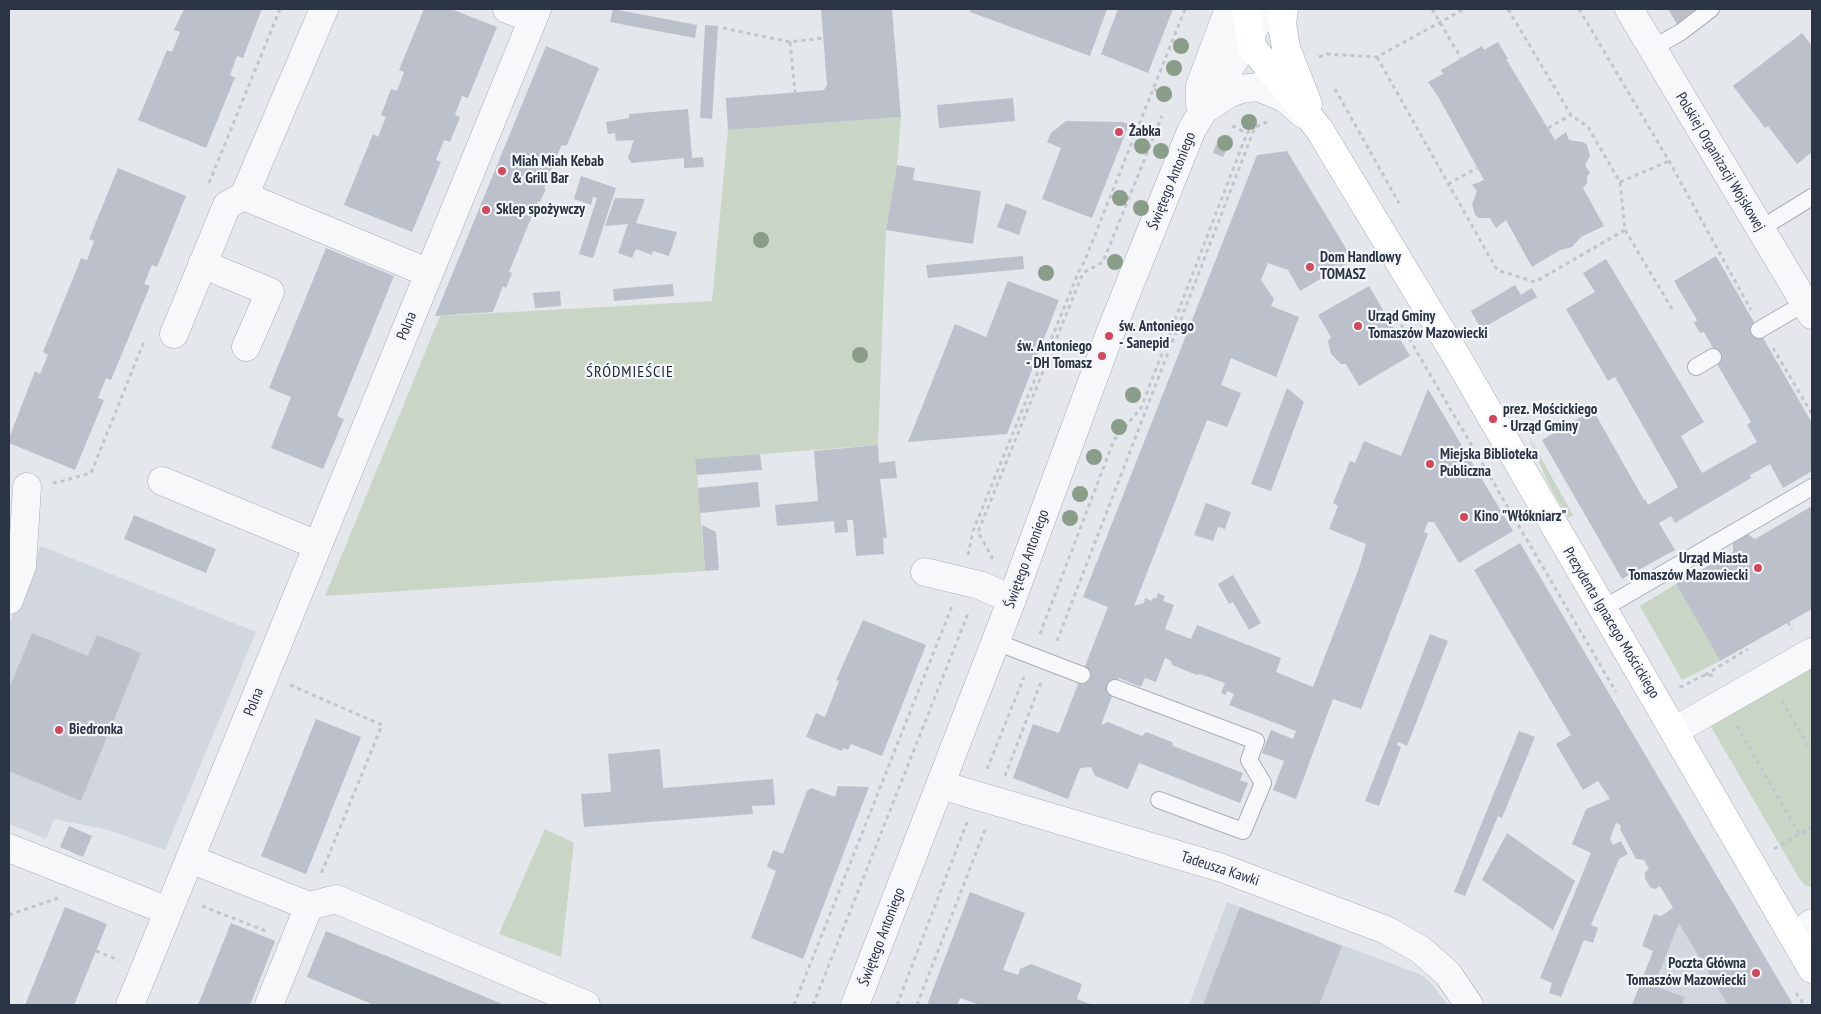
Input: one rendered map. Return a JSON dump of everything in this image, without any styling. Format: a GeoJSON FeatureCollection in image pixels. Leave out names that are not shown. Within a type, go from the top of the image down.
{"type":"FeatureCollection","features":[{"type":"Feature","properties":{"kind":"main road","name":"Prezydenta Ignacego Mościckiego"},"geometry":{"type":"LineString","coordinates":[[1246,9],[1249,38],[1252,47],[1259,58],[1316,124]]}},
{"type":"Feature","properties":{"kind":"main road","name":"Prezydenta Ignacego Mościckiego"},"geometry":{"type":"LineString","coordinates":[[1284,9],[1282,24],[1286,48],[1316,124],[1455,354],[1558,535],[1604,608],[1674,731],[1803,930],[1812,969]]}},
{"type":"Feature","properties":{"kind":"street"},"geometry":{"type":"LineString","coordinates":[[174,334],[227,205],[244,196],[324,9]]}},
{"type":"Feature","properties":{"kind":"street","name":"Polna"},"geometry":{"type":"LineString","coordinates":[[130,1005],[535,14],[507,9]]}},
{"type":"Feature","properties":{"kind":"street","name":"Świętego Antoniego"},"geometry":{"type":"LineString","coordinates":[[1200,113],[1200,86],[1229,9]]}},
{"type":"Feature","properties":{"kind":"street","name":"Świętego Antoniego"},"geometry":{"type":"LineString","coordinates":[[855,1005],[996,642],[1109,336],[1200,113],[1266,9]]}},
{"type":"Feature","properties":{"kind":"street","name":"Polskiej Organizacji Wojskowej"},"geometry":{"type":"LineString","coordinates":[[1629,9],[1809,309]]}},
{"type":"Feature","properties":{"kind":"street"},"geometry":{"type":"LineString","coordinates":[[1200,113],[1228,94],[1241,89],[1258,87],[1285,98],[1316,124]]}},
{"type":"Feature","properties":{"kind":"street"},"geometry":{"type":"LineString","coordinates":[[244,196],[429,273]]}},
{"type":"Feature","properties":{"kind":"street"},"geometry":{"type":"LineString","coordinates":[[202,264],[270,292],[246,347]]}},
{"type":"Feature","properties":{"kind":"street"},"geometry":{"type":"LineString","coordinates":[[162,481],[317,545]]}},
{"type":"Feature","properties":{"kind":"street"},"geometry":{"type":"LineString","coordinates":[[9,600],[22,566],[27,487]]}},
{"type":"Feature","properties":{"kind":"street"},"geometry":{"type":"LineString","coordinates":[[924,572],[962,580],[1012,599]]}},
{"type":"Feature","properties":{"kind":"street"},"geometry":{"type":"LineString","coordinates":[[1674,731],[1812,652]]}},
{"type":"Feature","properties":{"kind":"street","name":"Tadeusza Kawki"},"geometry":{"type":"LineString","coordinates":[[941,785],[1222,868],[1386,930],[1421,950],[1448,974],[1469,1005]]}},
{"type":"Feature","properties":{"kind":"street"},"geometry":{"type":"LineString","coordinates":[[9,848],[168,911]]}},
{"type":"Feature","properties":{"kind":"street"},"geometry":{"type":"LineString","coordinates":[[190,859],[310,906],[336,899],[586,1005]]}},
{"type":"Feature","properties":{"kind":"street"},"geometry":{"type":"LineString","coordinates":[[269,1005],[310,906]]}},
{"type":"Feature","properties":{"kind":"lane"},"geometry":{"type":"LineString","coordinates":[[1653,48],[1678,34],[1711,9]]}},
{"type":"Feature","properties":{"kind":"lane"},"geometry":{"type":"LineString","coordinates":[[1760,229],[1812,197]]}},
{"type":"Feature","properties":{"kind":"lane"},"geometry":{"type":"LineString","coordinates":[[1760,329],[1809,309]]}},
{"type":"Feature","properties":{"kind":"lane"},"geometry":{"type":"LineString","coordinates":[[1696,367],[1713,357]]}},
{"type":"Feature","properties":{"kind":"lane"},"geometry":{"type":"LineString","coordinates":[[1604,608],[1812,486]]}},
{"type":"Feature","properties":{"kind":"lane"},"geometry":{"type":"LineString","coordinates":[[996,642],[1082,675]]}},
{"type":"Feature","properties":{"kind":"lane"},"geometry":{"type":"LineString","coordinates":[[1115,688],[1256,741],[1250,760],[1263,783],[1243,831],[1160,800]]}},
{"type":"Feature","properties":{"kind":"path"},"geometry":{"type":"LineString","coordinates":[[794,1005],[884,782],[962,580],[973,531],[1079,271],[1086,260],[1185,9]]}},
{"type":"Feature","properties":{"kind":"path"},"geometry":{"type":"LineString","coordinates":[[1432,9],[1461,58]]}},
{"type":"Feature","properties":{"kind":"path"},"geometry":{"type":"LineString","coordinates":[[1317,59],[1327,54],[1378,58],[1464,9]]}},
{"type":"Feature","properties":{"kind":"path"},"geometry":{"type":"LineString","coordinates":[[1508,9],[1570,115],[1588,127],[1620,182],[1625,230],[1672,309]]}},
{"type":"Feature","properties":{"kind":"path"},"geometry":{"type":"LineString","coordinates":[[1579,9],[1669,161],[1760,329],[1812,414]]}},
{"type":"Feature","properties":{"kind":"path"},"geometry":{"type":"LineString","coordinates":[[723,28],[790,42],[824,38]]}},
{"type":"Feature","properties":{"kind":"path"},"geometry":{"type":"LineString","coordinates":[[790,42],[795,92]]}},
{"type":"Feature","properties":{"kind":"path"},"geometry":{"type":"LineString","coordinates":[[1378,58],[1497,270],[1535,282],[1625,230]]}},
{"type":"Feature","properties":{"kind":"path"},"geometry":{"type":"LineString","coordinates":[[1348,112],[1404,211]]}},
{"type":"Feature","properties":{"kind":"path"},"geometry":{"type":"LineString","coordinates":[[1548,128],[1570,115]]}},
{"type":"Feature","properties":{"kind":"path"},"geometry":{"type":"LineString","coordinates":[[896,1005],[986,799],[1049,662],[1255,127],[1275,119]]}},
{"type":"Feature","properties":{"kind":"path"},"geometry":{"type":"LineString","coordinates":[[917,1005],[1032,656],[1114,440],[1140,408],[1247,133]]}},
{"type":"Feature","properties":{"kind":"path"},"geometry":{"type":"LineString","coordinates":[[1620,182],[1669,161]]}},
{"type":"Feature","properties":{"kind":"path"},"geometry":{"type":"LineString","coordinates":[[1448,184],[1477,168]]}},
{"type":"Feature","properties":{"kind":"path"},"geometry":{"type":"LineString","coordinates":[[1676,679],[1681,687],[1748,649]]}},
{"type":"Feature","properties":{"kind":"path"},"geometry":{"type":"LineString","coordinates":[[1702,676],[1720,674]]}},
{"type":"Feature","properties":{"kind":"path"},"geometry":{"type":"LineString","coordinates":[[288,684],[382,725],[318,880]]}},
{"type":"Feature","properties":{"kind":"path"},"geometry":{"type":"LineString","coordinates":[[1779,696],[1812,752]]}},
{"type":"Feature","properties":{"kind":"path"},"geometry":{"type":"LineString","coordinates":[[1734,721],[1799,834]]}},
{"type":"Feature","properties":{"kind":"path"},"geometry":{"type":"LineString","coordinates":[[1774,850],[1812,827]]}},
{"type":"Feature","properties":{"kind":"path"},"geometry":{"type":"LineString","coordinates":[[9,916],[61,897]]}},
{"type":"Feature","properties":{"kind":"path"},"geometry":{"type":"LineString","coordinates":[[198,904],[274,934]]}},
{"type":"Feature","properties":{"kind":"path"},"geometry":{"type":"LineString","coordinates":[[96,951],[126,963]]}},
{"type":"Feature","properties":{"kind":"shaded area"},"geometry":{"type":"Polygon","coordinates":[[[41,546],[256,632],[165,850],[109,830],[54,819],[46,839],[9,824],[9,624],[41,546]]]}},
{"type":"Feature","properties":{"kind":"shaded area"},"geometry":{"type":"Polygon","coordinates":[[[1728,894],[1793,1005],[1647,1005],[1679,923],[1728,894]]]}},
{"type":"Feature","properties":{"kind":"shaded area"},"geometry":{"type":"Polygon","coordinates":[[[1227,902],[1419,974],[1429,981],[1448,1005],[1189,1005],[1227,902]]]}},
{"type":"Feature","properties":{"kind":"green space"},"geometry":{"type":"Polygon","coordinates":[[[901,117],[897,165],[886,230],[878,445],[696,459],[705,571],[325,596],[440,316],[712,301],[728,130],[901,117]]]}},
{"type":"Feature","properties":{"kind":"green space"},"geometry":{"type":"Polygon","coordinates":[[[1528,435],[1573,515],[1568,518],[1549,485],[1528,435]]]}},
{"type":"Feature","properties":{"kind":"green space"},"geometry":{"type":"Polygon","coordinates":[[[1676,584],[1720,661],[1682,680],[1640,606],[1676,584]]]}},
{"type":"Feature","properties":{"kind":"green space"},"geometry":{"type":"Polygon","coordinates":[[[1812,666],[1812,887],[1805,885],[1799,878],[1710,725],[1812,666]]]}},
{"type":"Feature","properties":{"kind":"green space"},"geometry":{"type":"Polygon","coordinates":[[[545,829],[574,843],[561,957],[499,934],[545,829]]]}},
{"type":"Feature","properties":{"kind":"building"},"geometry":{"type":"Polygon","coordinates":[[[184,9],[262,9],[243,58],[237,56],[230,75],[235,78],[206,148],[138,120],[167,50],[172,52],[180,32],[174,30],[184,9]]]}},
{"type":"Feature","properties":{"kind":"building"},"geometry":{"type":"Polygon","coordinates":[[[424,9],[451,9],[497,27],[468,98],[462,96],[455,115],[460,117],[450,142],[444,140],[436,160],[441,162],[412,232],[344,205],[373,134],[378,137],[386,117],[381,115],[391,89],[397,91],[404,72],[399,70],[424,9]]]}},
{"type":"Feature","properties":{"kind":"building"},"geometry":{"type":"Polygon","coordinates":[[[613,9],[697,25],[695,38],[610,22],[613,9]]]}},
{"type":"Feature","properties":{"kind":"building"},"geometry":{"type":"Polygon","coordinates":[[[821,9],[892,9],[901,117],[728,130],[726,98],[824,90],[827,85],[821,9]]]}},
{"type":"Feature","properties":{"kind":"building"},"geometry":{"type":"Polygon","coordinates":[[[971,9],[1107,9],[1090,56],[970,12],[971,9]]]}},
{"type":"Feature","properties":{"kind":"building"},"geometry":{"type":"Polygon","coordinates":[[[1118,9],[1173,9],[1148,73],[1101,54],[1118,9]]]}},
{"type":"Feature","properties":{"kind":"building"},"geometry":{"type":"Polygon","coordinates":[[[1668,9],[1698,9],[1677,24],[1668,9]]]}},
{"type":"Feature","properties":{"kind":"building"},"geometry":{"type":"Polygon","coordinates":[[[705,25],[718,26],[712,119],[700,118],[705,25]]]}},
{"type":"Feature","properties":{"kind":"building"},"geometry":{"type":"Polygon","coordinates":[[[1802,33],[1812,46],[1812,152],[1797,164],[1768,126],[1765,128],[1733,86],[1802,33]]]}},
{"type":"Feature","properties":{"kind":"building"},"geometry":{"type":"Polygon","coordinates":[[[1498,42],[1508,59],[1506,59],[1555,140],[1566,132],[1569,140],[1583,142],[1587,145],[1590,156],[1585,165],[1590,173],[1587,176],[1587,183],[1583,188],[1604,226],[1581,237],[1572,247],[1560,250],[1532,267],[1506,220],[1496,228],[1490,218],[1479,218],[1475,215],[1472,204],[1477,191],[1472,185],[1484,180],[1439,98],[1428,82],[1443,74],[1441,70],[1482,46],[1484,50],[1498,42]]]}},
{"type":"Feature","properties":{"kind":"building"},"geometry":{"type":"Polygon","coordinates":[[[546,46],[599,68],[567,145],[561,146],[544,188],[546,189],[540,202],[538,201],[509,272],[512,273],[506,288],[503,286],[493,312],[435,316],[546,46]]]}},
{"type":"Feature","properties":{"kind":"building"},"geometry":{"type":"Polygon","coordinates":[[[1013,98],[1015,121],[939,128],[937,105],[1013,98]]]}},
{"type":"Feature","properties":{"kind":"building"},"geometry":{"type":"Polygon","coordinates":[[[688,109],[692,158],[703,157],[704,167],[684,168],[684,158],[632,163],[628,158],[634,140],[616,141],[615,133],[608,134],[606,122],[629,118],[629,114],[688,109]]]}},
{"type":"Feature","properties":{"kind":"building"},"geometry":{"type":"Polygon","coordinates":[[[1066,121],[1122,122],[1129,124],[1092,218],[1042,199],[1061,148],[1047,142],[1051,133],[1066,121]]]}},
{"type":"Feature","properties":{"kind":"building"},"geometry":{"type":"Polygon","coordinates":[[[1216,145],[1227,149],[1223,157],[1213,153],[1216,145]]]}},
{"type":"Feature","properties":{"kind":"building"},"geometry":{"type":"Polygon","coordinates":[[[1287,151],[1353,260],[1300,291],[1288,270],[1268,263],[1261,280],[1274,299],[1271,306],[1299,317],[1276,377],[1231,358],[1221,385],[1241,393],[1227,427],[1207,420],[1134,606],[1144,603],[1145,598],[1152,601],[1153,597],[1156,599],[1158,593],[1165,596],[1163,601],[1174,605],[1165,629],[1191,639],[1197,625],[1281,658],[1276,672],[1313,687],[1359,568],[1366,544],[1329,529],[1338,506],[1333,503],[1350,461],[1355,463],[1364,441],[1401,456],[1428,389],[1513,531],[1459,563],[1434,522],[1428,522],[1424,532],[1428,534],[1361,709],[1333,699],[1296,799],[1273,790],[1284,761],[1262,753],[1271,730],[1293,739],[1296,731],[1229,705],[1234,694],[1227,691],[1226,695],[1221,693],[1225,683],[1172,665],[1171,661],[1165,658],[1156,682],[1145,678],[1141,687],[1119,678],[1101,725],[1108,722],[1142,736],[1146,732],[1172,742],[1173,746],[1243,773],[1240,780],[1248,783],[1240,803],[1139,763],[1128,789],[1095,776],[1091,767],[1080,768],[1068,799],[1013,778],[1033,724],[1059,733],[1108,607],[1083,597],[1257,155],[1287,151]]]}},
{"type":"Feature","properties":{"kind":"building"},"geometry":{"type":"Polygon","coordinates":[[[897,165],[915,168],[913,180],[981,191],[973,244],[886,230],[897,165]]]}},
{"type":"Feature","properties":{"kind":"building"},"geometry":{"type":"Polygon","coordinates":[[[118,168],[186,196],[157,267],[152,265],[144,284],[150,286],[111,380],[106,378],[98,398],[104,400],[75,470],[9,443],[9,438],[35,371],[40,374],[48,355],[43,352],[81,258],[87,260],[94,241],[89,239],[118,168]]]}},
{"type":"Feature","properties":{"kind":"building"},"geometry":{"type":"Polygon","coordinates":[[[581,176],[616,188],[593,258],[579,254],[597,198],[593,197],[591,205],[574,199],[581,176]]]}},
{"type":"Feature","properties":{"kind":"building"},"geometry":{"type":"Polygon","coordinates":[[[615,198],[645,199],[636,223],[677,232],[669,256],[653,251],[652,255],[636,249],[632,258],[618,253],[628,224],[605,226],[615,198]]]}},
{"type":"Feature","properties":{"kind":"building"},"geometry":{"type":"Polygon","coordinates":[[[1006,203],[1027,211],[1019,235],[997,227],[1006,203]]]}},
{"type":"Feature","properties":{"kind":"building"},"geometry":{"type":"Polygon","coordinates":[[[326,248],[394,276],[337,416],[344,419],[323,469],[271,448],[291,397],[269,388],[326,248]]]}},
{"type":"Feature","properties":{"kind":"building"},"geometry":{"type":"Polygon","coordinates":[[[1023,256],[1024,269],[928,278],[926,265],[1023,256]]]}},
{"type":"Feature","properties":{"kind":"building"},"geometry":{"type":"Polygon","coordinates":[[[1716,256],[1812,423],[1812,471],[1783,488],[1770,464],[1750,475],[1751,478],[1675,523],[1671,516],[1659,523],[1675,550],[1622,579],[1542,440],[1593,410],[1648,505],[1678,487],[1615,377],[1608,381],[1566,309],[1595,292],[1583,273],[1606,259],[1704,422],[1681,436],[1702,473],[1757,442],[1747,425],[1751,422],[1710,352],[1713,348],[1704,332],[1700,333],[1694,323],[1697,320],[1674,281],[1716,256]]]}},
{"type":"Feature","properties":{"kind":"building"},"geometry":{"type":"Polygon","coordinates":[[[1008,281],[1059,300],[1007,434],[908,442],[955,324],[986,337],[1008,281]]]}},
{"type":"Feature","properties":{"kind":"building"},"geometry":{"type":"Polygon","coordinates":[[[673,284],[674,296],[614,301],[613,289],[673,284]]]}},
{"type":"Feature","properties":{"kind":"building"},"geometry":{"type":"Polygon","coordinates":[[[1515,285],[1521,295],[1532,288],[1537,297],[1481,329],[1471,311],[1515,285]]]}},
{"type":"Feature","properties":{"kind":"building","name":"Urząd Gminy Tomaszów Mazowiecki"},"geometry":{"type":"Polygon","coordinates":[[[1369,286],[1410,356],[1359,386],[1346,364],[1341,364],[1331,354],[1328,341],[1331,337],[1318,315],[1369,286]]]}},
{"type":"Feature","properties":{"kind":"building"},"geometry":{"type":"Polygon","coordinates":[[[560,291],[561,306],[535,308],[533,293],[560,291]]]}},
{"type":"Feature","properties":{"kind":"building"},"geometry":{"type":"Polygon","coordinates":[[[1287,388],[1304,402],[1271,491],[1251,484],[1287,388]]]}},
{"type":"Feature","properties":{"kind":"building"},"geometry":{"type":"Polygon","coordinates":[[[878,445],[879,463],[895,461],[897,478],[880,479],[887,538],[883,538],[884,554],[856,556],[853,520],[847,520],[848,532],[835,533],[834,521],[777,526],[775,505],[818,501],[814,451],[878,445]]]}},
{"type":"Feature","properties":{"kind":"building"},"geometry":{"type":"Polygon","coordinates":[[[760,454],[762,470],[697,475],[695,459],[760,454]]]}},
{"type":"Feature","properties":{"kind":"building"},"geometry":{"type":"Polygon","coordinates":[[[758,482],[760,507],[700,513],[698,488],[758,482]]]}},
{"type":"Feature","properties":{"kind":"building"},"geometry":{"type":"Polygon","coordinates":[[[1206,503],[1231,512],[1225,529],[1218,527],[1213,541],[1194,535],[1206,503]]]}},
{"type":"Feature","properties":{"kind":"building","name":"Urząd Miasta Tomaszów Mazowiecki"},"geometry":{"type":"Polygon","coordinates":[[[1812,506],[1812,609],[1720,661],[1676,584],[1733,552],[1733,542],[1747,534],[1755,539],[1812,506]]]}},
{"type":"Feature","properties":{"kind":"building"},"geometry":{"type":"Polygon","coordinates":[[[134,515],[216,549],[206,573],[124,539],[134,515]]]}},
{"type":"Feature","properties":{"kind":"building"},"geometry":{"type":"Polygon","coordinates":[[[702,525],[716,532],[719,570],[705,571],[702,525]]]}},
{"type":"Feature","properties":{"kind":"building"},"geometry":{"type":"Polygon","coordinates":[[[1520,543],[1792,1003],[1788,1005],[1728,1005],[1679,923],[1654,986],[1685,997],[1682,1005],[1632,1005],[1653,951],[1642,946],[1654,914],[1661,916],[1673,908],[1660,886],[1655,889],[1650,887],[1645,878],[1645,872],[1649,869],[1644,860],[1636,859],[1620,829],[1621,825],[1616,823],[1610,839],[1613,845],[1621,841],[1628,854],[1619,859],[1591,925],[1598,928],[1593,943],[1584,940],[1561,997],[1549,993],[1552,983],[1540,978],[1591,853],[1572,844],[1586,809],[1610,799],[1598,781],[1583,790],[1556,744],[1571,735],[1474,570],[1520,543]]]}},
{"type":"Feature","properties":{"kind":"building"},"geometry":{"type":"Polygon","coordinates":[[[1233,575],[1261,623],[1249,630],[1233,602],[1229,604],[1218,584],[1233,575]]]}},
{"type":"Feature","properties":{"kind":"building"},"geometry":{"type":"Polygon","coordinates":[[[863,620],[926,645],[882,756],[851,744],[848,750],[843,748],[842,751],[806,737],[816,713],[825,717],[839,681],[836,680],[863,620]]]}},
{"type":"Feature","properties":{"kind":"building","name":"Biedronka"},"geometry":{"type":"Polygon","coordinates":[[[32,633],[88,656],[97,635],[141,653],[81,801],[9,771],[9,689],[32,633]]]}},
{"type":"Feature","properties":{"kind":"building"},"geometry":{"type":"Polygon","coordinates":[[[1430,634],[1448,641],[1407,746],[1398,742],[1397,745],[1401,747],[1379,806],[1365,801],[1430,634]]]}},
{"type":"Feature","properties":{"kind":"building"},"geometry":{"type":"Polygon","coordinates":[[[316,719],[361,737],[306,874],[261,856],[316,719]]]}},
{"type":"Feature","properties":{"kind":"building"},"geometry":{"type":"Polygon","coordinates":[[[1519,731],[1535,737],[1502,818],[1498,816],[1465,896],[1454,892],[1519,731]]]}},
{"type":"Feature","properties":{"kind":"building"},"geometry":{"type":"Polygon","coordinates":[[[660,749],[663,788],[773,779],[775,805],[752,806],[753,814],[584,827],[581,794],[611,792],[608,754],[660,749]]]}},
{"type":"Feature","properties":{"kind":"building"},"geometry":{"type":"Polygon","coordinates":[[[838,786],[869,787],[803,959],[751,938],[776,871],[767,867],[773,850],[783,854],[807,791],[811,788],[835,797],[838,786]]]}},
{"type":"Feature","properties":{"kind":"building"},"geometry":{"type":"Polygon","coordinates":[[[69,826],[92,836],[83,857],[60,847],[69,826]]]}},
{"type":"Feature","properties":{"kind":"building"},"geometry":{"type":"Polygon","coordinates":[[[1507,833],[1575,881],[1553,930],[1482,880],[1507,833]]]}},
{"type":"Feature","properties":{"kind":"building"},"geometry":{"type":"Polygon","coordinates":[[[970,892],[1025,913],[1003,970],[1018,975],[1020,969],[1031,964],[1082,984],[1077,999],[1093,1005],[980,1005],[960,998],[957,1005],[927,1005],[970,892]]]}},
{"type":"Feature","properties":{"kind":"building"},"geometry":{"type":"Polygon","coordinates":[[[65,907],[107,924],[74,1005],[25,1005],[65,907]]]}},
{"type":"Feature","properties":{"kind":"building"},"geometry":{"type":"Polygon","coordinates":[[[1240,907],[1342,946],[1319,1005],[1203,1005],[1240,907]]]}},
{"type":"Feature","properties":{"kind":"building"},"geometry":{"type":"Polygon","coordinates":[[[231,923],[275,941],[250,1005],[198,1005],[231,923]]]}},
{"type":"Feature","properties":{"kind":"building"},"geometry":{"type":"Polygon","coordinates":[[[326,931],[505,1005],[374,1005],[307,977],[326,931]]]}},
{"type":"Feature","properties":{"kind":"place","name":"Żabka"},"geometry":{"type":"Point","coordinates":[1119,132]}},
{"type":"Feature","properties":{"kind":"place","name":"Miah Miah Kebab & Grill Bar"},"geometry":{"type":"Point","coordinates":[502,171]}},
{"type":"Feature","properties":{"kind":"place","name":"Sklep spożywczy"},"geometry":{"type":"Point","coordinates":[486,210]}},
{"type":"Feature","properties":{"kind":"place","name":"Dom Handlowy TOMASZ"},"geometry":{"type":"Point","coordinates":[1310,267]}},
{"type":"Feature","properties":{"kind":"place","name":"Urząd Gminy Tomaszów Mazowiecki"},"geometry":{"type":"Point","coordinates":[1358,326]}},
{"type":"Feature","properties":{"kind":"place","name":"św. Antoniego - Sanepid"},"geometry":{"type":"Point","coordinates":[1109,336]}},
{"type":"Feature","properties":{"kind":"place","name":"św. Antoniego - DH Tomasz"},"geometry":{"type":"Point","coordinates":[1102,356]}},
{"type":"Feature","properties":{"kind":"place","name":"prez. Mościckiego - Urząd Gminy"},"geometry":{"type":"Point","coordinates":[1493,419]}},
{"type":"Feature","properties":{"kind":"place","name":"Miejska Biblioteka Publiczna"},"geometry":{"type":"Point","coordinates":[1430,464]}},
{"type":"Feature","properties":{"kind":"place","name":"Kino \"Włókniarz\""},"geometry":{"type":"Point","coordinates":[1464,517]}},
{"type":"Feature","properties":{"kind":"place","name":"Urząd Miasta Tomaszów Mazowiecki"},"geometry":{"type":"Point","coordinates":[1758,568]}},
{"type":"Feature","properties":{"kind":"place","name":"Biedronka"},"geometry":{"type":"Point","coordinates":[59,730]}},
{"type":"Feature","properties":{"kind":"place","name":"Poczta Główna Tomaszów Mazowiecki"},"geometry":{"type":"Point","coordinates":[1756,973]}},
{"type":"Feature","properties":{"kind":"district","name":"ŚRÓDMIEŚCIE"},"geometry":{"type":"Point","coordinates":[630,372]}}]}
